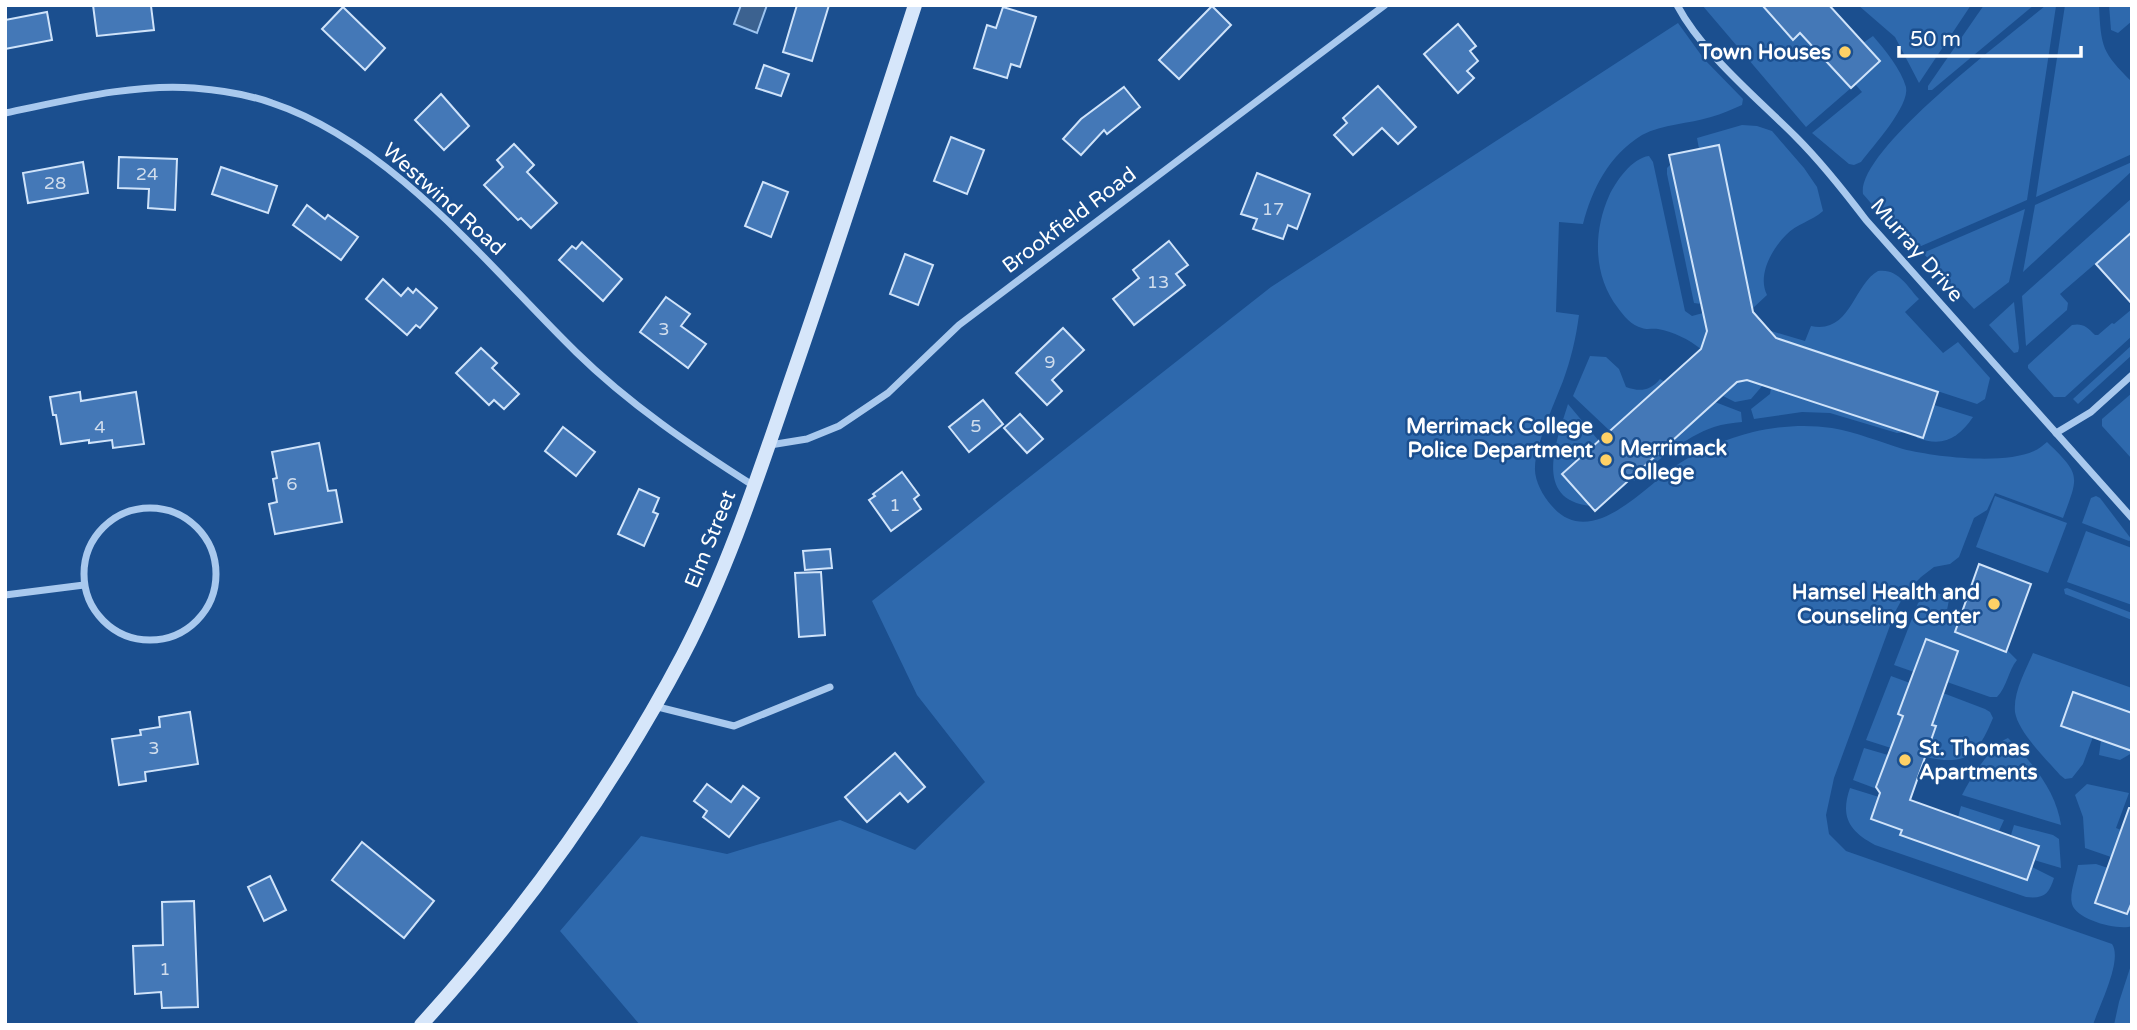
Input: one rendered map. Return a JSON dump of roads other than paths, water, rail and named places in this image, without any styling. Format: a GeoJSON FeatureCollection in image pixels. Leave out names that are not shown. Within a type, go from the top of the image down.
{"type":"FeatureCollection","features":[{"type":"Feature","properties":{"kind":"main road","name":"Elm Street"},"geometry":{"type":"LineString","coordinates":[[421,1025],[553,865],[601,797],[683,654],[717,581],[769,445],[915,5]]}},
{"type":"Feature","properties":{"kind":"street","name":"Brookfield Road"},"geometry":{"type":"LineString","coordinates":[[769,445],[807,439],[839,426],[888,393],[959,325],[1385,5]]}},
{"type":"Feature","properties":{"kind":"street","name":"Murray Drive"},"geometry":{"type":"LineString","coordinates":[[1677,5],[1714,54],[1797,138],[1866,220],[2132,518]]}},
{"type":"Feature","properties":{"kind":"street","name":"Westwind Road"},"geometry":{"type":"LineString","coordinates":[[5,113],[134,90],[192,88],[272,103],[315,122],[360,148],[409,187],[578,354],[640,407],[699,452],[754,486]]}},
{"type":"Feature","properties":{"kind":"street"},"geometry":{"type":"LineString","coordinates":[[2056,433],[2091,412],[2132,375]]}},
{"type":"Feature","properties":{"kind":"street"},"geometry":{"type":"LineString","coordinates":[[139,508],[160,508],[180,514],[197,527],[210,543],[217,565],[216,589],[208,610],[192,627],[172,638],[149,641],[126,637],[106,625],[92,607],[84,585],[84,564],[91,544],[103,527],[120,515],[139,508]]}},
{"type":"Feature","properties":{"kind":"street"},"geometry":{"type":"LineString","coordinates":[[5,594],[84,585]]}},
{"type":"Feature","properties":{"kind":"street"},"geometry":{"type":"LineString","coordinates":[[653,706],[734,726],[830,687]]}},
{"type":"Feature","properties":{"kind":"place","name":"Town Houses"},"geometry":{"type":"Point","coordinates":[1845,52]}},
{"type":"Feature","properties":{"kind":"place","name":"Merrimack College Police Department"},"geometry":{"type":"Point","coordinates":[1607,438]}},
{"type":"Feature","properties":{"kind":"place","name":"Merrimack College"},"geometry":{"type":"Point","coordinates":[1606,460]}},
{"type":"Feature","properties":{"kind":"place","name":"Hamsel Health and Counseling Center"},"geometry":{"type":"Point","coordinates":[1994,604]}},
{"type":"Feature","properties":{"kind":"place","name":"St. Thomas Apartments"},"geometry":{"type":"Point","coordinates":[1905,760]}}]}
